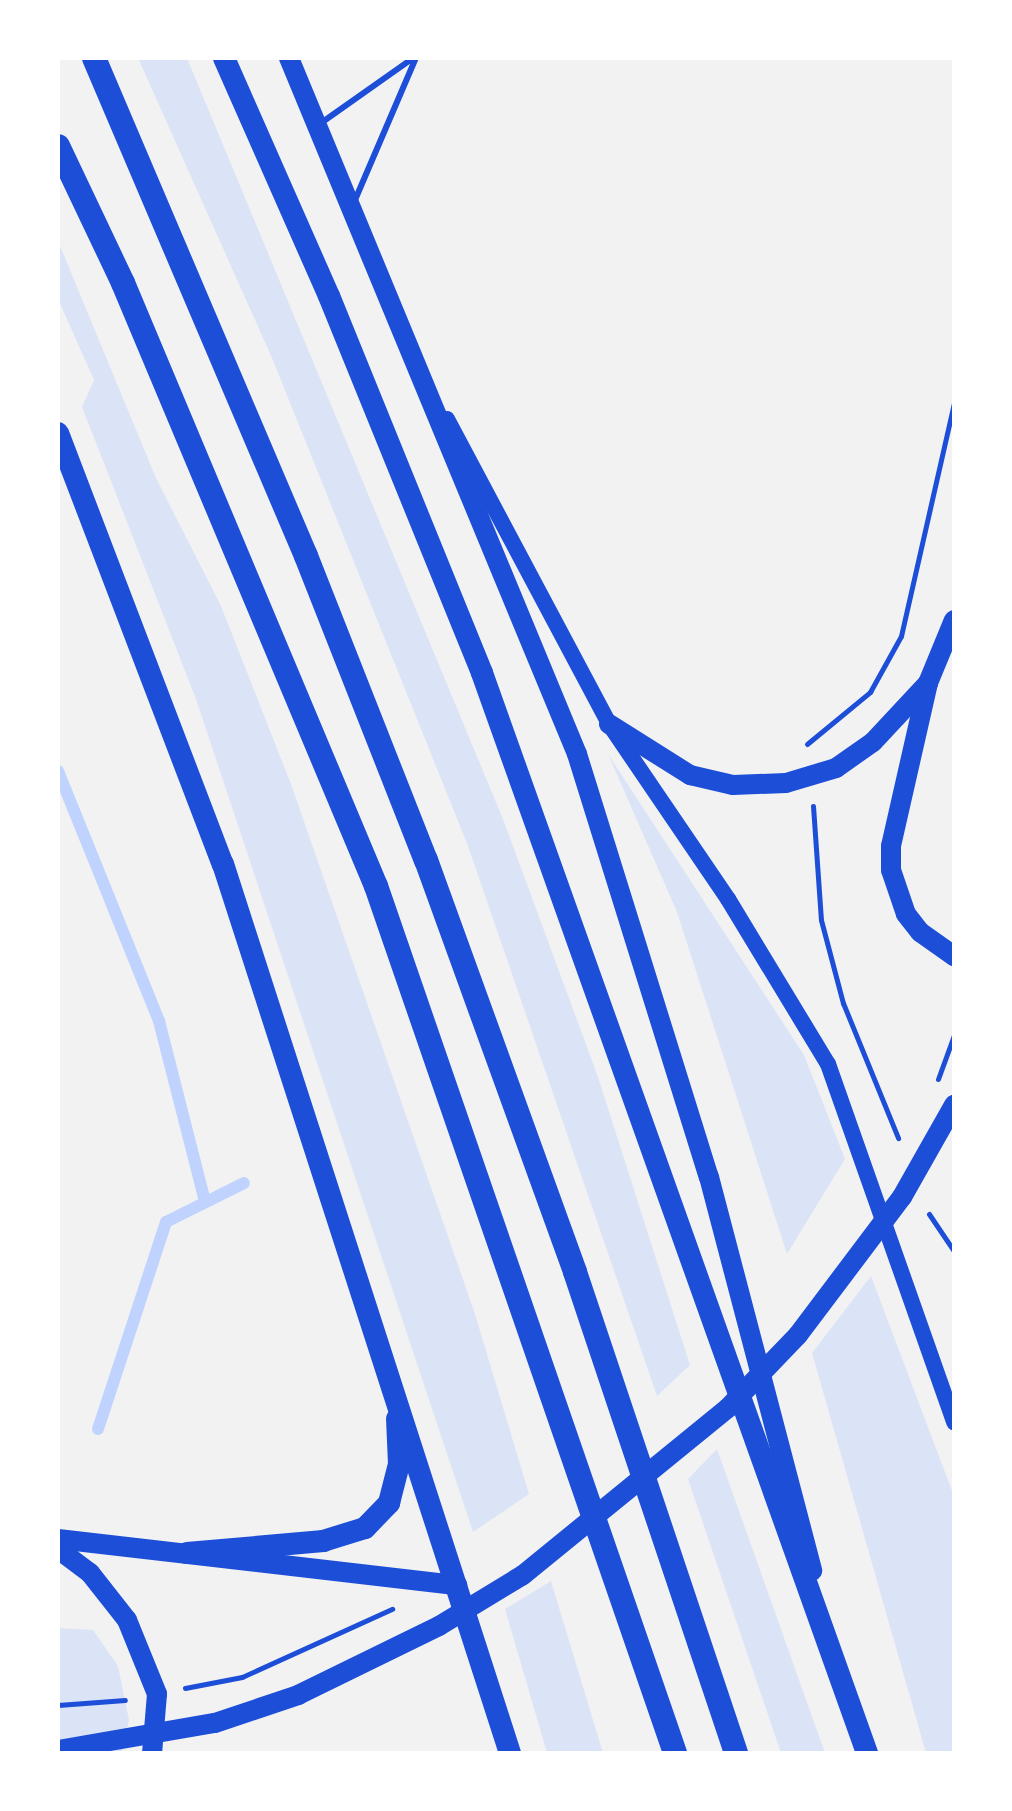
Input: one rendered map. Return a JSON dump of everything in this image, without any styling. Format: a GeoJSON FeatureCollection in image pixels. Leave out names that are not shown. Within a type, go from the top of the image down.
{"type":"FeatureCollection","features":[{"type":"Feature","properties":{"kind":"highway"},"geometry":{"type":"LineString","coordinates":[[94,58],[306,556],[426,860],[575,1272],[736,1753]]}},
{"type":"Feature","properties":{"kind":"highway"},"geometry":{"type":"LineString","coordinates":[[224,58],[329,296],[482,673],[867,1753]]}},
{"type":"Feature","properties":{"kind":"highway"},"geometry":{"type":"LineString","coordinates":[[58,146],[123,283],[376,886],[675,1753]]}},
{"type":"Feature","properties":{"kind":"highway"},"geometry":{"type":"LineString","coordinates":[[58,433],[223,864],[396,1390],[510,1753]]}},
{"type":"Feature","properties":{"kind":"highway"},"geometry":{"type":"LineString","coordinates":[[187,1553],[323,1541],[365,1528],[389,1503],[399,1464],[396,1390]]}},
{"type":"Feature","properties":{"kind":"main road"},"geometry":{"type":"LineString","coordinates":[[289,58],[353,203],[577,754],[618,871],[709,1177],[838,1673]]}},
{"type":"Feature","properties":{"kind":"main road"},"geometry":{"type":"LineString","coordinates":[[420,368],[609,724],[728,899],[828,1064],[954,1422]]}},
{"type":"Feature","properties":{"kind":"main road"},"geometry":{"type":"LineString","coordinates":[[954,620],[928,683],[891,846],[891,870],[906,914],[920,932],[954,956]]}},
{"type":"Feature","properties":{"kind":"main road"},"geometry":{"type":"LineString","coordinates":[[609,724],[690,775],[733,785],[786,783],[836,768],[873,742],[928,683]]}},
{"type":"Feature","properties":{"kind":"main road"},"geometry":{"type":"LineString","coordinates":[[58,1750],[215,1723],[298,1695],[439,1626],[523,1575],[728,1408],[798,1335],[902,1197],[954,1105]]}},
{"type":"Feature","properties":{"kind":"main road"},"geometry":{"type":"LineString","coordinates":[[58,1539],[457,1585]]}},
{"type":"Feature","properties":{"kind":"main road"},"geometry":{"type":"LineString","coordinates":[[58,1549],[100,1584],[127,1620],[157,1694],[152,1753]]}},
{"type":"Feature","properties":{"kind":"lane"},"geometry":{"type":"LineString","coordinates":[[318,124],[414,58]]}},
{"type":"Feature","properties":{"kind":"lane"},"geometry":{"type":"LineString","coordinates":[[353,203],[414,58]]}},
{"type":"Feature","properties":{"kind":"shaded area"},"geometry":{"type":"Polygon","coordinates":[[[138,58],[187,58],[503,819],[598,1077],[690,1365],[657,1396],[468,846],[272,358],[138,58]]]}},
{"type":"Feature","properties":{"kind":"shaded area"},"geometry":{"type":"Polygon","coordinates":[[[58,241],[156,478],[221,606],[291,784],[475,1314],[529,1494],[473,1532],[196,699],[82,407],[94,380],[58,299],[58,241]]]}},
{"type":"Feature","properties":{"kind":"shaded area"},"geometry":{"type":"Polygon","coordinates":[[[608,754],[804,1055],[845,1159],[787,1254],[677,912],[608,754]]]}},
{"type":"Feature","properties":{"kind":"shaded area"},"geometry":{"type":"Polygon","coordinates":[[[871,1276],[954,1496],[954,1753],[926,1753],[812,1353],[871,1276]]]}},
{"type":"Feature","properties":{"kind":"shaded area"},"geometry":{"type":"Polygon","coordinates":[[[717,1449],[825,1753],[781,1753],[688,1479],[717,1449]]]}},
{"type":"Feature","properties":{"kind":"shaded area"},"geometry":{"type":"Polygon","coordinates":[[[551,1581],[603,1753],[547,1753],[505,1609],[551,1581]]]}},
{"type":"Feature","properties":{"kind":"shaded area"},"geometry":{"type":"Polygon","coordinates":[[[58,1628],[93,1630],[118,1666],[129,1720],[122,1753],[58,1753],[58,1628]]]}},
{"type":"Feature","properties":{"kind":"waterway"},"geometry":{"type":"LineString","coordinates":[[58,771],[159,1021],[205,1202]]}},
{"type":"Feature","properties":{"kind":"waterway"},"geometry":{"type":"LineString","coordinates":[[98,1429],[166,1222],[244,1183]]}}]}
